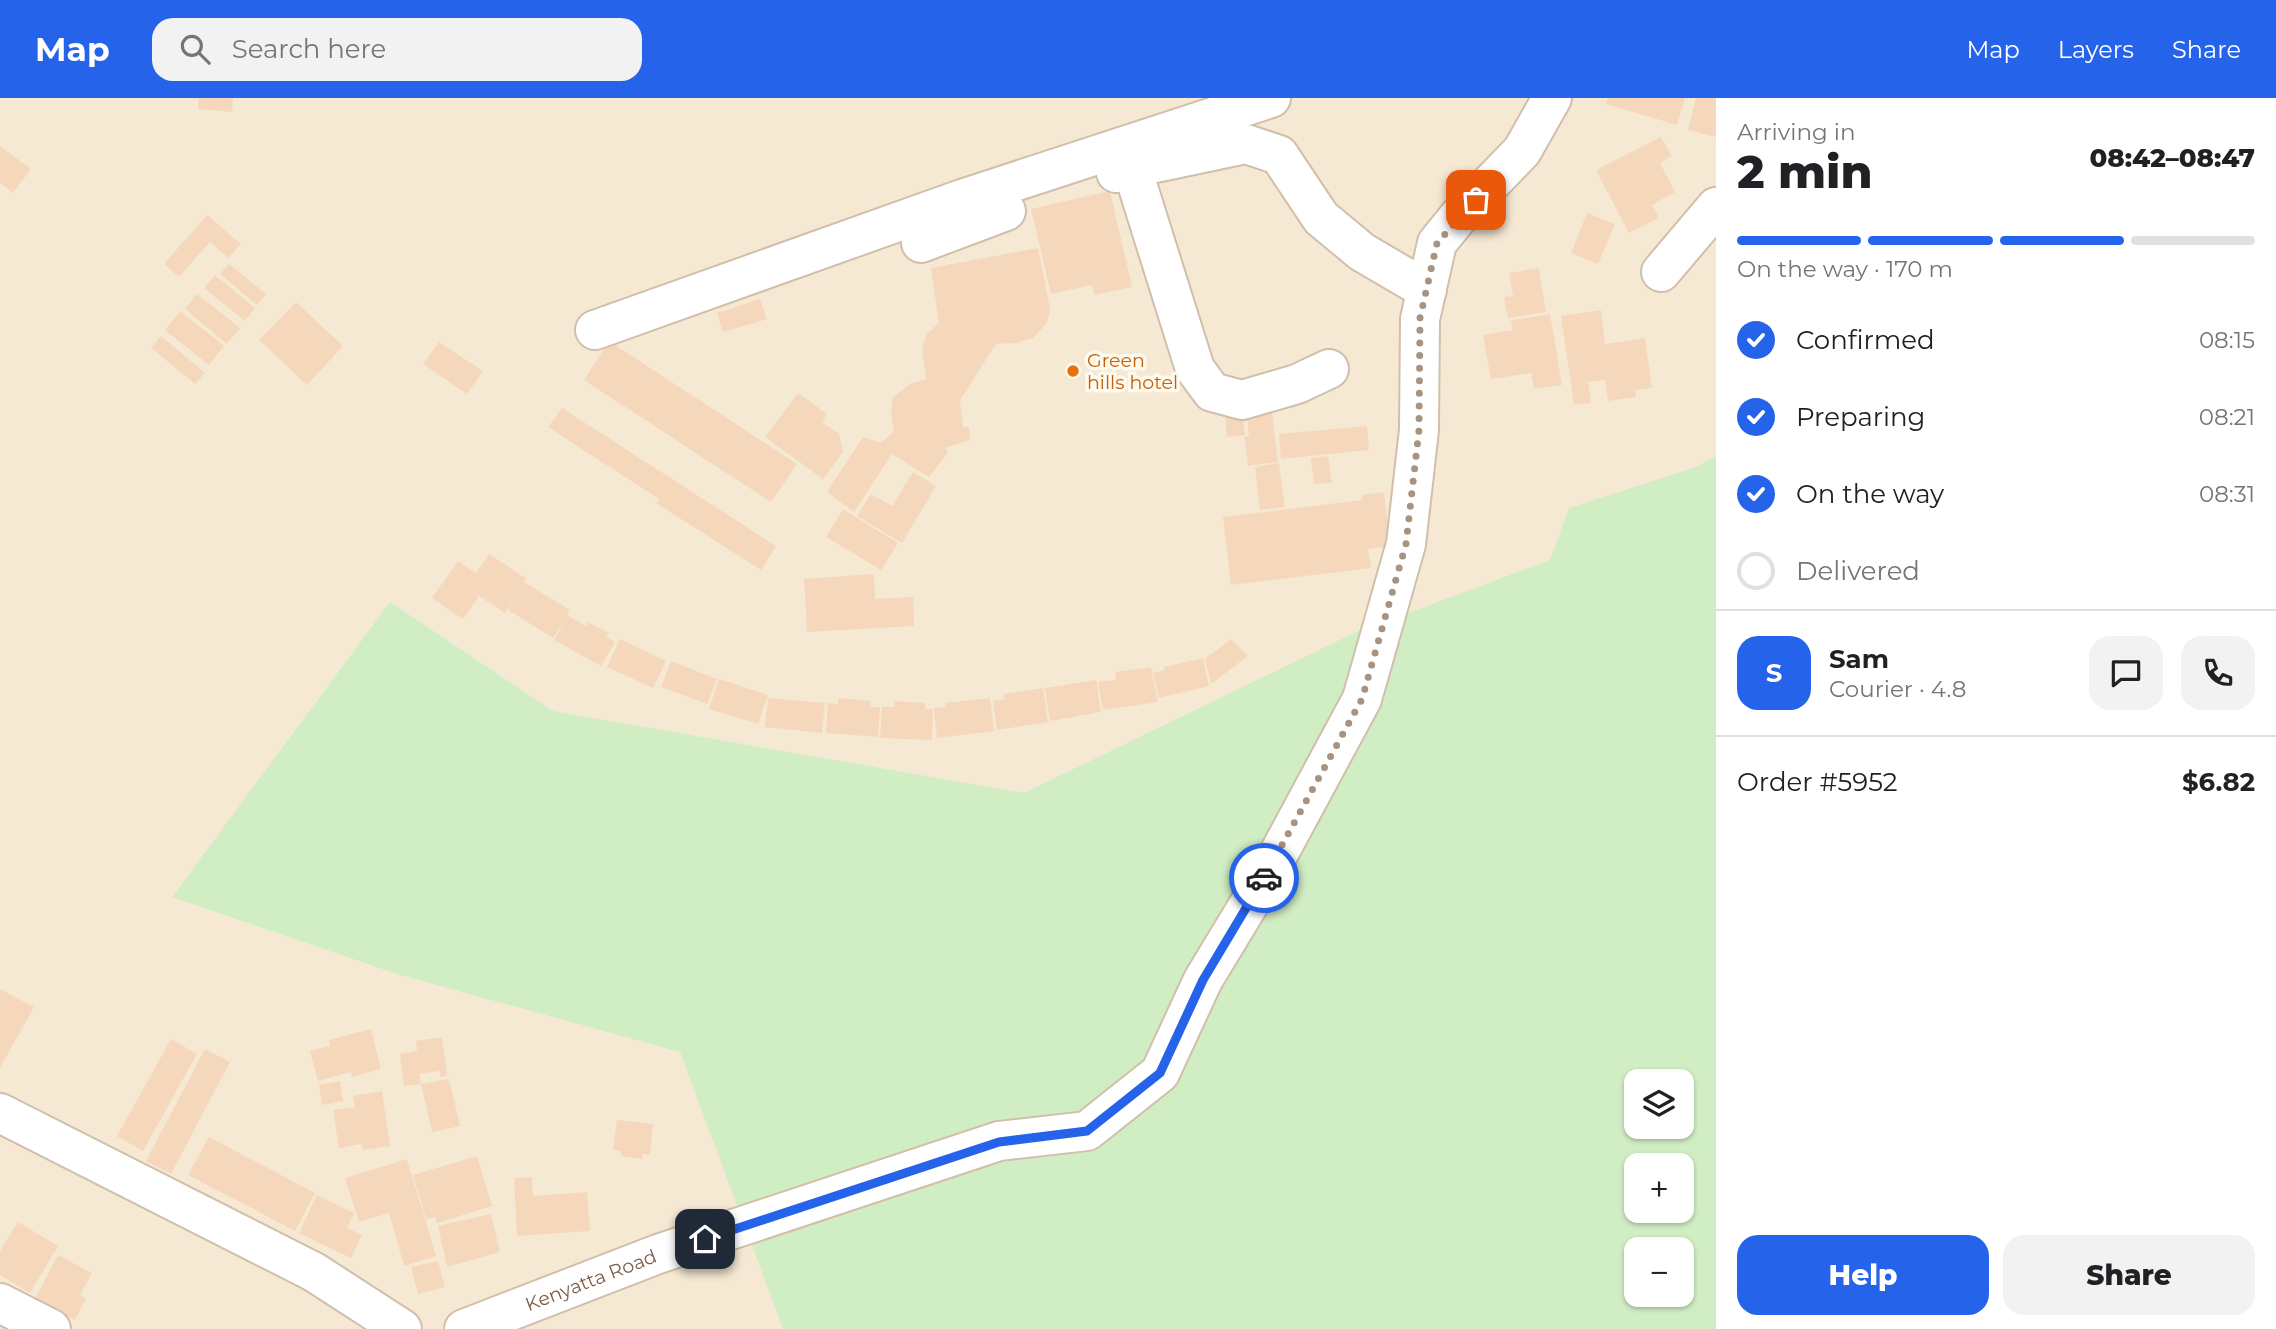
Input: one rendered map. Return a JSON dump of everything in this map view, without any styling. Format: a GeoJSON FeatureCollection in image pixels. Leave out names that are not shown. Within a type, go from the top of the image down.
{"type":"FeatureCollection","features":[{"type":"Feature","properties":{"kind":"street"},"geometry":{"type":"LineString","coordinates":[[595,330],[962,199],[1271,98]]}},
{"type":"Feature","properties":{"kind":"street","name":"Kenyatta Road"},"geometry":{"type":"LineString","coordinates":[[464,1329],[658,1255],[999,1142],[1087,1131],[1160,1073],[1203,980],[1272,866],[1362,699],[1406,544],[1419,430],[1420,318],[1437,243],[1459,216],[1522,151],[1552,98]]}},
{"type":"Feature","properties":{"kind":"street"},"geometry":{"type":"LineString","coordinates":[[921,243],[1132,168],[1246,144],[1279,155],[1321,218],[1362,252],[1427,289]]}},
{"type":"Feature","properties":{"kind":"street"},"geometry":{"type":"LineString","coordinates":[[1132,168],[1195,369],[1212,392],[1242,400],[1297,384],[1329,369]]}},
{"type":"Feature","properties":{"kind":"street"},"geometry":{"type":"LineString","coordinates":[[1661,272],[1716,207]]}},
{"type":"Feature","properties":{"kind":"street"},"geometry":{"type":"LineString","coordinates":[[0,1113],[314,1272],[402,1329]]}},
{"type":"Feature","properties":{"kind":"street"},"geometry":{"type":"LineString","coordinates":[[0,1303],[51,1329]]}},
{"type":"Feature","properties":{"kind":"shaded area"},"geometry":{"type":"Polygon","coordinates":[[[0,98],[1716,98],[1716,1329],[0,1329],[0,98]]]}},
{"type":"Feature","properties":{"kind":"green space"},"geometry":{"type":"Polygon","coordinates":[[[1716,456],[1716,1329],[783,1329],[680,1052],[397,974],[172,897],[390,602],[553,711],[1024,793],[1352,634],[1550,560],[1569,508],[1696,467],[1716,456]]]}},
{"type":"Feature","properties":{"kind":"building"},"geometry":{"type":"Polygon","coordinates":[[[199,98],[233,98],[232,112],[198,109],[199,98]]]}},
{"type":"Feature","properties":{"kind":"building"},"geometry":{"type":"Polygon","coordinates":[[[1608,98],[1685,98],[1677,125],[1606,104],[1608,98]]]}},
{"type":"Feature","properties":{"kind":"building"},"geometry":{"type":"Polygon","coordinates":[[[1696,98],[1716,98],[1716,137],[1688,130],[1696,98]]]}},
{"type":"Feature","properties":{"kind":"building"},"geometry":{"type":"Polygon","coordinates":[[[1661,137],[1672,156],[1660,163],[1675,192],[1652,205],[1659,218],[1629,233],[1596,170],[1661,137]]]}},
{"type":"Feature","properties":{"kind":"building"},"geometry":{"type":"Polygon","coordinates":[[[0,146],[31,169],[13,193],[0,183],[0,146]]]}},
{"type":"Feature","properties":{"kind":"building"},"geometry":{"type":"Polygon","coordinates":[[[1110,191],[1132,287],[1094,295],[1092,285],[1051,294],[1031,209],[1110,191]]]}},
{"type":"Feature","properties":{"kind":"building"},"geometry":{"type":"Polygon","coordinates":[[[1587,213],[1615,224],[1598,264],[1571,253],[1587,213]]]}},
{"type":"Feature","properties":{"kind":"building"},"geometry":{"type":"Polygon","coordinates":[[[207,215],[241,244],[229,258],[210,242],[179,277],[164,264],[207,215]]]}},
{"type":"Feature","properties":{"kind":"building"},"geometry":{"type":"Polygon","coordinates":[[[1038,248],[1050,309],[1047,323],[1033,338],[1016,343],[996,344],[960,400],[963,427],[969,427],[970,440],[945,448],[948,452],[929,477],[892,454],[854,512],[827,492],[863,437],[881,443],[894,431],[891,413],[893,397],[910,384],[926,379],[922,347],[927,334],[939,323],[931,268],[1038,248]]]}},
{"type":"Feature","properties":{"kind":"building"},"geometry":{"type":"Polygon","coordinates":[[[229,264],[266,294],[257,305],[220,274],[229,264]]]}},
{"type":"Feature","properties":{"kind":"building"},"geometry":{"type":"Polygon","coordinates":[[[1539,268],[1546,312],[1508,318],[1504,297],[1513,296],[1509,273],[1539,268]]]}},
{"type":"Feature","properties":{"kind":"building"},"geometry":{"type":"Polygon","coordinates":[[[215,275],[255,308],[245,321],[204,288],[215,275]]]}},
{"type":"Feature","properties":{"kind":"building"},"geometry":{"type":"Polygon","coordinates":[[[197,294],[240,328],[227,344],[185,309],[197,294]]]}},
{"type":"Feature","properties":{"kind":"building"},"geometry":{"type":"Polygon","coordinates":[[[760,299],[767,319],[723,332],[717,313],[760,299]]]}},
{"type":"Feature","properties":{"kind":"building"},"geometry":{"type":"Polygon","coordinates":[[[296,302],[343,346],[307,385],[259,340],[296,302]]]}},
{"type":"Feature","properties":{"kind":"building"},"geometry":{"type":"Polygon","coordinates":[[[1601,310],[1605,344],[1645,338],[1652,388],[1635,390],[1636,397],[1608,401],[1605,380],[1588,382],[1591,403],[1574,405],[1561,316],[1601,310]]]}},
{"type":"Feature","properties":{"kind":"building"},"geometry":{"type":"Polygon","coordinates":[[[180,311],[224,346],[209,365],[165,330],[180,311]]]}},
{"type":"Feature","properties":{"kind":"building"},"geometry":{"type":"Polygon","coordinates":[[[1550,314],[1562,385],[1534,389],[1531,373],[1491,379],[1483,335],[1513,330],[1511,320],[1550,314]]]}},
{"type":"Feature","properties":{"kind":"building"},"geometry":{"type":"Polygon","coordinates":[[[161,336],[205,373],[195,384],[151,348],[161,336]]]}},
{"type":"Feature","properties":{"kind":"building"},"geometry":{"type":"Polygon","coordinates":[[[609,341],[797,464],[771,502],[584,380],[609,341]]]}},
{"type":"Feature","properties":{"kind":"building"},"geometry":{"type":"Polygon","coordinates":[[[439,342],[483,371],[467,394],[423,364],[439,342]]]}},
{"type":"Feature","properties":{"kind":"building"},"geometry":{"type":"Polygon","coordinates":[[[798,393],[827,414],[822,422],[839,434],[843,452],[823,479],[765,437],[798,393]]]}},
{"type":"Feature","properties":{"kind":"building"},"geometry":{"type":"Polygon","coordinates":[[[562,408],[776,546],[761,570],[656,503],[659,499],[548,427],[562,408]]]}},
{"type":"Feature","properties":{"kind":"building"},"geometry":{"type":"Polygon","coordinates":[[[1242,413],[1245,435],[1227,437],[1225,415],[1242,413]]]}},
{"type":"Feature","properties":{"kind":"building"},"geometry":{"type":"Polygon","coordinates":[[[1272,413],[1278,462],[1248,466],[1244,437],[1249,436],[1247,416],[1272,413]]]}},
{"type":"Feature","properties":{"kind":"building"},"geometry":{"type":"Polygon","coordinates":[[[1367,426],[1369,450],[1281,459],[1279,434],[1367,426]]]}},
{"type":"Feature","properties":{"kind":"building"},"geometry":{"type":"Polygon","coordinates":[[[1328,456],[1332,483],[1314,484],[1311,458],[1328,456]]]}},
{"type":"Feature","properties":{"kind":"building"},"geometry":{"type":"Polygon","coordinates":[[[1279,463],[1285,507],[1260,510],[1255,467],[1279,463]]]}},
{"type":"Feature","properties":{"kind":"building"},"geometry":{"type":"Polygon","coordinates":[[[913,472],[936,486],[902,543],[857,516],[871,494],[892,506],[913,472]]]}},
{"type":"Feature","properties":{"kind":"building"},"geometry":{"type":"Polygon","coordinates":[[[1384,492],[1390,546],[1368,549],[1371,568],[1231,585],[1223,517],[1362,500],[1362,495],[1384,492]]]}},
{"type":"Feature","properties":{"kind":"building"},"geometry":{"type":"Polygon","coordinates":[[[843,509],[898,543],[881,570],[826,537],[843,509]]]}},
{"type":"Feature","properties":{"kind":"building"},"geometry":{"type":"Polygon","coordinates":[[[489,554],[527,579],[524,582],[570,610],[567,615],[586,626],[588,622],[609,633],[606,637],[615,642],[601,666],[554,640],[564,622],[553,638],[508,610],[518,592],[505,613],[479,596],[463,619],[432,598],[458,561],[476,573],[489,554]]]}},
{"type":"Feature","properties":{"kind":"building"},"geometry":{"type":"Polygon","coordinates":[[[874,574],[875,599],[913,597],[914,626],[807,632],[804,579],[874,574]]]}},
{"type":"Feature","properties":{"kind":"building"},"geometry":{"type":"Polygon","coordinates":[[[620,639],[666,661],[653,688],[607,667],[620,639]]]}},
{"type":"Feature","properties":{"kind":"building"},"geometry":{"type":"Polygon","coordinates":[[[1231,639],[1248,656],[1211,684],[1205,659],[1231,639]]]}},
{"type":"Feature","properties":{"kind":"building"},"geometry":{"type":"Polygon","coordinates":[[[1203,658],[1209,686],[1159,698],[1153,673],[1164,670],[1164,667],[1203,658]]]}},
{"type":"Feature","properties":{"kind":"building"},"geometry":{"type":"Polygon","coordinates":[[[671,661],[717,679],[707,704],[661,687],[671,661]]]}},
{"type":"Feature","properties":{"kind":"building"},"geometry":{"type":"Polygon","coordinates":[[[1151,667],[1158,702],[1103,710],[1098,682],[1116,680],[1115,672],[1151,667]]]}},
{"type":"Feature","properties":{"kind":"building"},"geometry":{"type":"Polygon","coordinates":[[[719,679],[768,695],[758,724],[709,709],[719,679]]]}},
{"type":"Feature","properties":{"kind":"building"},"geometry":{"type":"Polygon","coordinates":[[[1096,680],[1101,712],[1050,721],[1045,688],[1096,680]]]}},
{"type":"Feature","properties":{"kind":"building"},"geometry":{"type":"Polygon","coordinates":[[[1043,688],[1048,722],[997,730],[993,701],[1005,699],[1004,694],[1043,688]]]}},
{"type":"Feature","properties":{"kind":"building"},"geometry":{"type":"Polygon","coordinates":[[[768,698],[825,703],[822,733],[765,727],[768,698]]]}},
{"type":"Feature","properties":{"kind":"building"},"geometry":{"type":"Polygon","coordinates":[[[838,698],[870,701],[870,707],[880,707],[878,737],[826,733],[828,703],[838,704],[838,698]]]}},
{"type":"Feature","properties":{"kind":"building"},"geometry":{"type":"Polygon","coordinates":[[[990,698],[994,731],[937,738],[934,708],[945,707],[945,703],[990,698]]]}},
{"type":"Feature","properties":{"kind":"building"},"geometry":{"type":"Polygon","coordinates":[[[894,701],[925,703],[925,709],[933,709],[932,740],[880,738],[882,707],[894,707],[894,701]]]}},
{"type":"Feature","properties":{"kind":"building"},"geometry":{"type":"Polygon","coordinates":[[[0,989],[34,1007],[0,1068],[0,989]]]}},
{"type":"Feature","properties":{"kind":"building"},"geometry":{"type":"Polygon","coordinates":[[[371,1029],[381,1069],[352,1077],[351,1072],[318,1081],[310,1051],[330,1046],[329,1040],[371,1029]]]}},
{"type":"Feature","properties":{"kind":"building"},"geometry":{"type":"Polygon","coordinates":[[[442,1037],[447,1076],[440,1077],[440,1071],[419,1074],[421,1084],[404,1086],[400,1054],[417,1051],[416,1041],[442,1037]]]}},
{"type":"Feature","properties":{"kind":"building"},"geometry":{"type":"Polygon","coordinates":[[[171,1039],[197,1054],[143,1151],[117,1136],[171,1039]]]}},
{"type":"Feature","properties":{"kind":"building"},"geometry":{"type":"Polygon","coordinates":[[[205,1049],[230,1062],[171,1174],[146,1161],[205,1049]]]}},
{"type":"Feature","properties":{"kind":"building"},"geometry":{"type":"Polygon","coordinates":[[[449,1079],[460,1126],[432,1132],[421,1084],[449,1079]]]}},
{"type":"Feature","properties":{"kind":"building"},"geometry":{"type":"Polygon","coordinates":[[[340,1081],[343,1101],[322,1105],[319,1085],[340,1081]]]}},
{"type":"Feature","properties":{"kind":"building"},"geometry":{"type":"Polygon","coordinates":[[[382,1091],[390,1146],[363,1150],[361,1144],[339,1148],[333,1110],[355,1107],[353,1096],[382,1091]]]}},
{"type":"Feature","properties":{"kind":"building"},"geometry":{"type":"Polygon","coordinates":[[[617,1120],[653,1124],[650,1155],[643,1154],[642,1159],[621,1156],[621,1151],[613,1150],[617,1120]]]}},
{"type":"Feature","properties":{"kind":"building"},"geometry":{"type":"Polygon","coordinates":[[[209,1137],[315,1193],[295,1231],[188,1175],[209,1137]]]}},
{"type":"Feature","properties":{"kind":"building"},"geometry":{"type":"Polygon","coordinates":[[[477,1156],[492,1206],[437,1223],[435,1217],[426,1219],[413,1175],[477,1156]]]}},
{"type":"Feature","properties":{"kind":"building"},"geometry":{"type":"Polygon","coordinates":[[[407,1159],[436,1256],[404,1266],[389,1213],[359,1222],[345,1178],[407,1159]]]}},
{"type":"Feature","properties":{"kind":"building"},"geometry":{"type":"Polygon","coordinates":[[[532,1177],[533,1196],[587,1192],[590,1231],[517,1236],[514,1178],[532,1177]]]}},
{"type":"Feature","properties":{"kind":"building"},"geometry":{"type":"Polygon","coordinates":[[[317,1195],[354,1213],[347,1228],[362,1235],[351,1258],[299,1233],[317,1195]]]}},
{"type":"Feature","properties":{"kind":"building"},"geometry":{"type":"Polygon","coordinates":[[[491,1214],[500,1252],[447,1267],[438,1226],[491,1214]]]}},
{"type":"Feature","properties":{"kind":"building"},"geometry":{"type":"Polygon","coordinates":[[[18,1222],[58,1246],[30,1293],[0,1275],[0,1251],[18,1222]]]}},
{"type":"Feature","properties":{"kind":"building"},"geometry":{"type":"Polygon","coordinates":[[[58,1255],[92,1273],[80,1295],[86,1298],[75,1320],[35,1299],[58,1255]]]}},
{"type":"Feature","properties":{"kind":"building"},"geometry":{"type":"Polygon","coordinates":[[[438,1261],[445,1287],[418,1294],[411,1267],[438,1261]]]}},
{"type":"Feature","properties":{"kind":"way so far"},"geometry":{"type":"LineString","coordinates":[[1264,878],[1362,699],[1406,544],[1419,430],[1420,318],[1437,243],[1476,200]]}},
{"type":"Feature","properties":{"kind":"place","name":"Green hills hotel"},"geometry":{"type":"Point","coordinates":[1073,371]}},
{"type":"Feature","properties":{"kind":"route"},"geometry":{"type":"LineString","coordinates":[[705,1239],[999,1142],[1087,1131],[1160,1073],[1203,980],[1264,878]]}}]}
